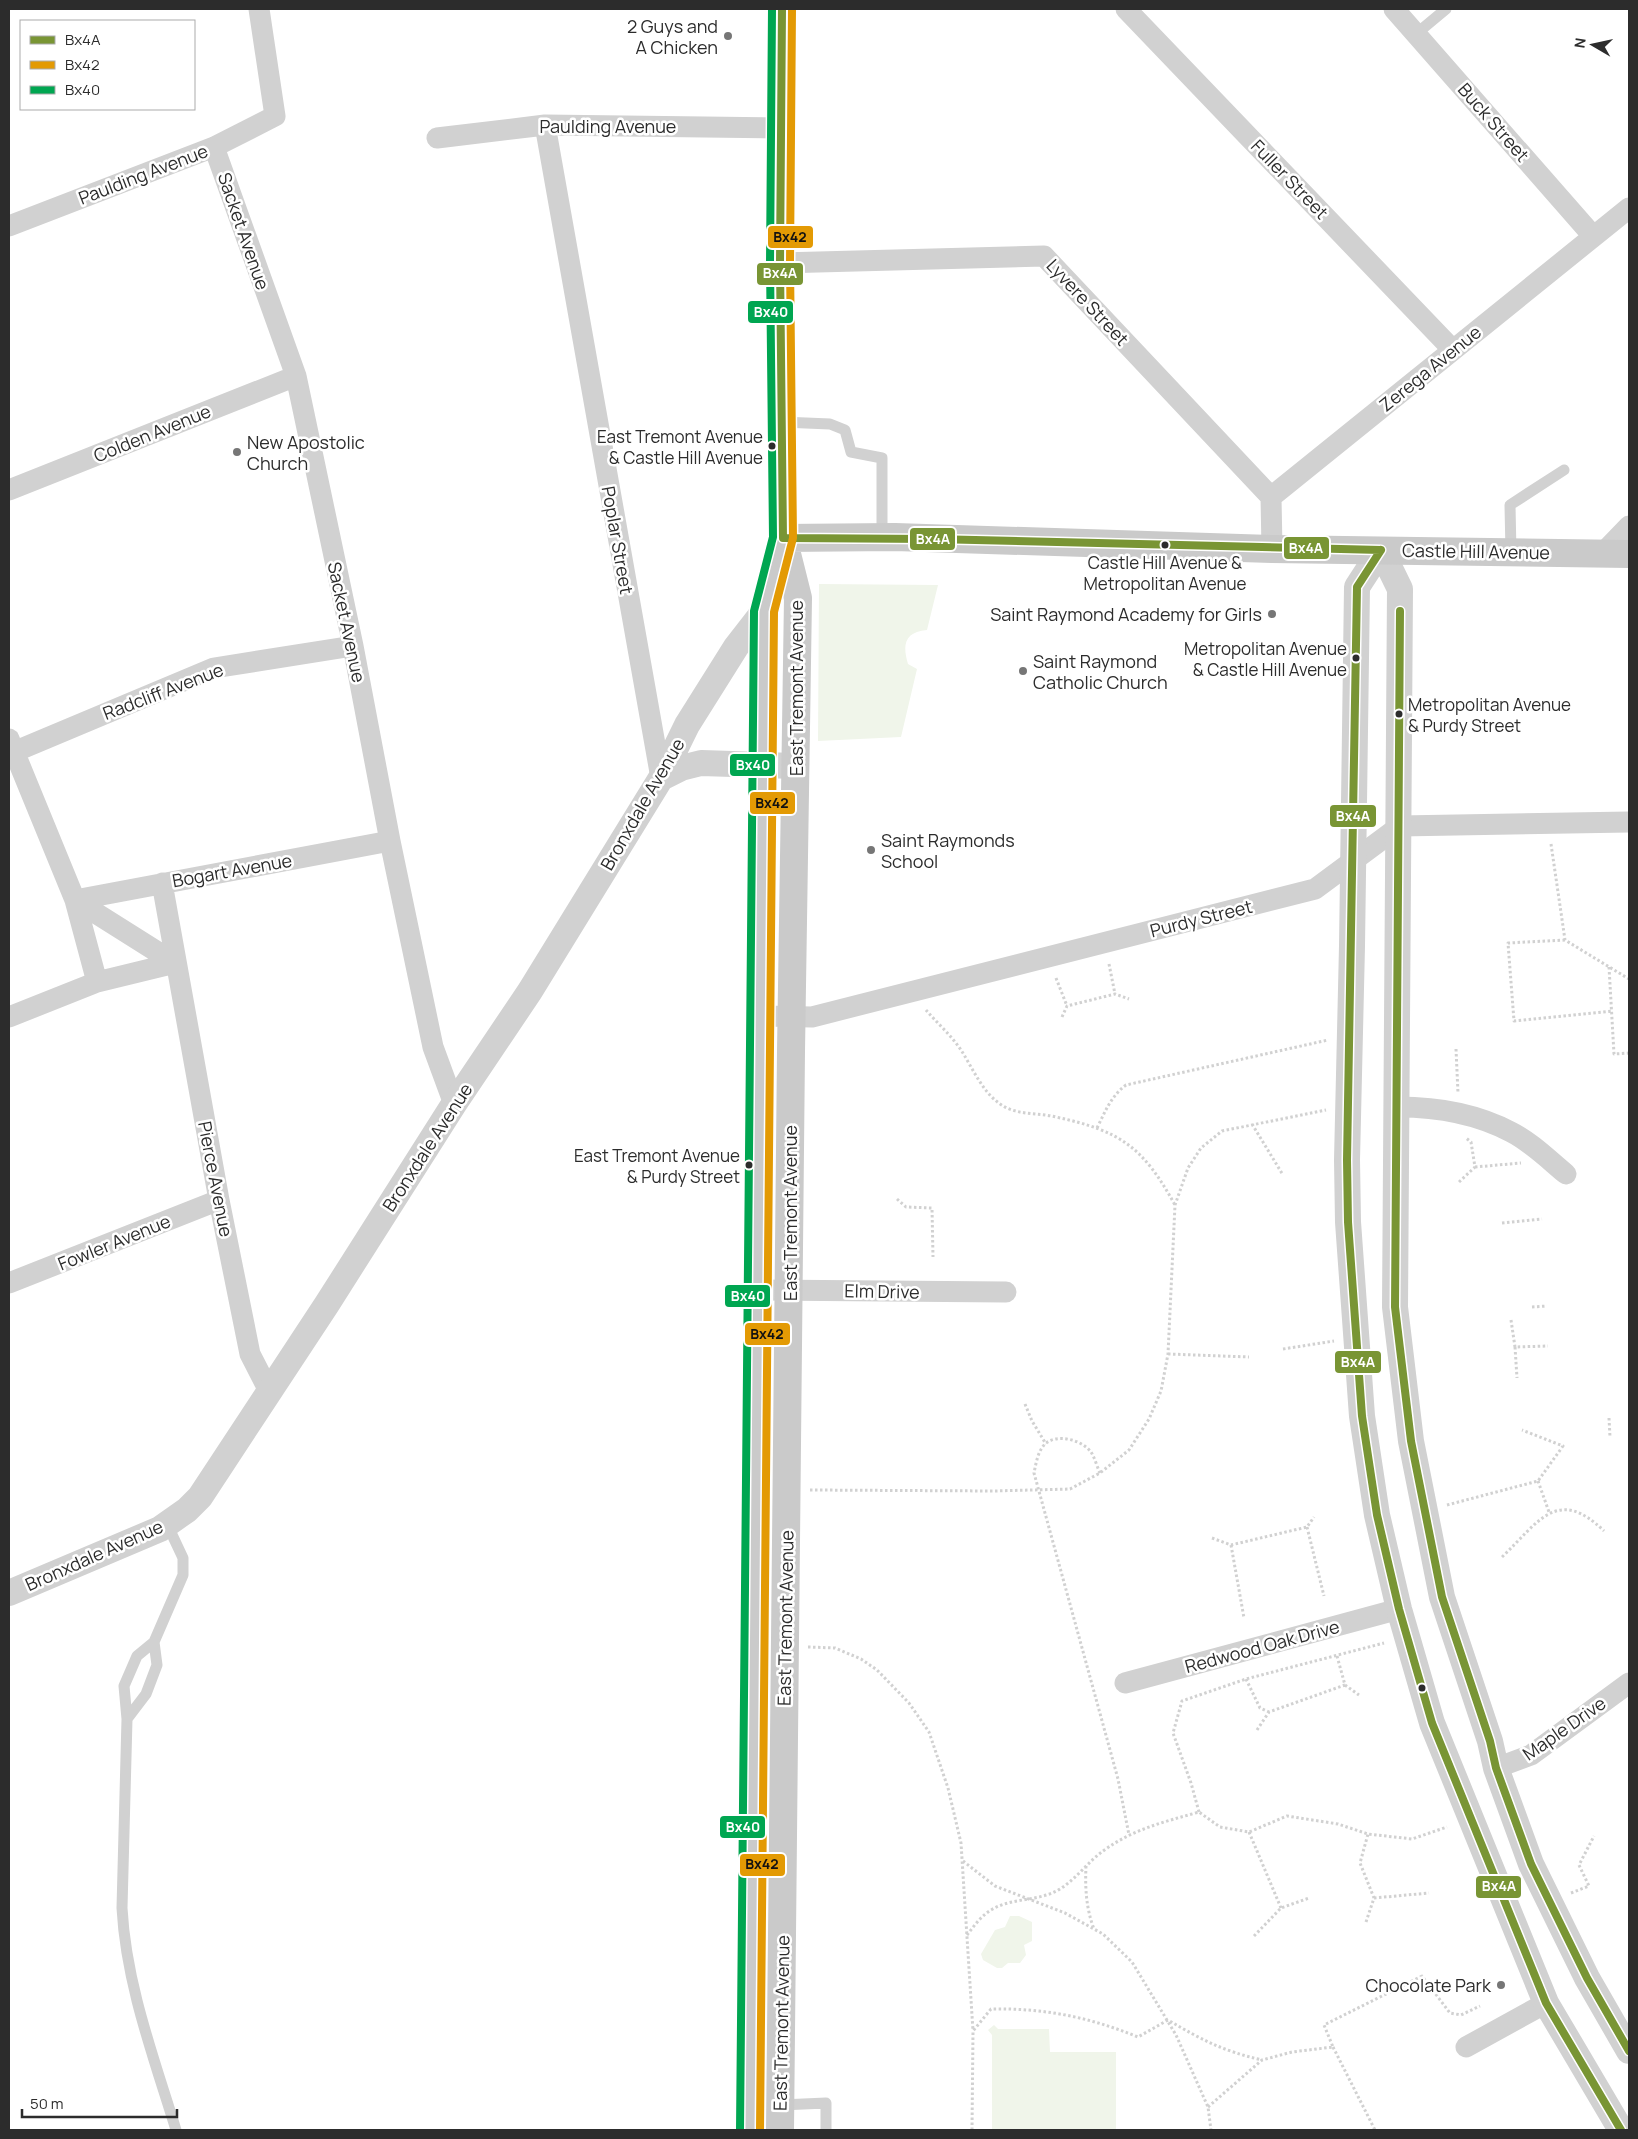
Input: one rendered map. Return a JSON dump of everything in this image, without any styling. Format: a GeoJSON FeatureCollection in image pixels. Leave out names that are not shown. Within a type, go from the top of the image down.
{"type":"FeatureCollection","features":[{"type":"Feature","properties":{"kind":"main road","name":"East Tremont Avenue"},"geometry":{"type":"LineString","coordinates":[[780,2105],[791,1017],[798,598],[783,538],[780,264],[782,9]]}},
{"type":"Feature","properties":{"kind":"main road","name":"Castle Hill Avenue"},"geometry":{"type":"LineString","coordinates":[[783,538],[882,537],[1272,549],[1629,554]]}},
{"type":"Feature","properties":{"kind":"main road","name":"East Tremont Avenue"},"geometry":{"type":"LineString","coordinates":[[750,2130],[764,610],[783,538]]}},
{"type":"Feature","properties":{"kind":"main road"},"geometry":{"type":"LineString","coordinates":[[756,1545],[786,1546]]}},
{"type":"Feature","properties":{"kind":"main road"},"geometry":{"type":"LineString","coordinates":[[752,1856],[782,1857]]}},
{"type":"Feature","properties":{"kind":"main road"},"geometry":{"type":"LineString","coordinates":[[750,2081],[780,2105]]}},
{"type":"Feature","properties":{"kind":"street","name":"Paulding Avenue"},"geometry":{"type":"LineString","coordinates":[[9,226],[214,147],[275,116],[259,9]]}},
{"type":"Feature","properties":{"kind":"street","name":"Fuller Street"},"geometry":{"type":"LineString","coordinates":[[1126,9],[1453,350]]}},
{"type":"Feature","properties":{"kind":"street","name":"Buck Street"},"geometry":{"type":"LineString","coordinates":[[1394,9],[1593,236]]}},
{"type":"Feature","properties":{"kind":"street","name":"Paulding Avenue"},"geometry":{"type":"LineString","coordinates":[[437,138],[545,124],[781,128]]}},
{"type":"Feature","properties":{"kind":"street","name":"Poplar Street"},"geometry":{"type":"LineString","coordinates":[[545,124],[661,778]]}},
{"type":"Feature","properties":{"kind":"street","name":"Sacket Avenue"},"geometry":{"type":"LineString","coordinates":[[214,147],[296,376],[353,646],[390,841],[433,1047],[454,1104]]}},
{"type":"Feature","properties":{"kind":"street","name":"Zerega Avenue"},"geometry":{"type":"LineString","coordinates":[[1272,497],[1629,208]]}},
{"type":"Feature","properties":{"kind":"street","name":"Lyvere Street"},"geometry":{"type":"LineString","coordinates":[[780,264],[1044,256],[1272,497]]}},
{"type":"Feature","properties":{"kind":"street","name":"Colden Avenue"},"geometry":{"type":"LineString","coordinates":[[9,490],[296,376]]}},
{"type":"Feature","properties":{"kind":"street"},"geometry":{"type":"LineString","coordinates":[[1272,497],[1272,549]]}},
{"type":"Feature","properties":{"kind":"street"},"geometry":{"type":"LineString","coordinates":[[1602,554],[1629,526]]}},
{"type":"Feature","properties":{"kind":"street"},"geometry":{"type":"LineString","coordinates":[[1380,550],[1400,589],[1396,1315],[1411,1441],[1442,1597],[1490,1741],[1496,1768],[1533,1869],[1587,1978],[1629,2050]]}},
{"type":"Feature","properties":{"kind":"street"},"geometry":{"type":"LineString","coordinates":[[1380,550],[1357,587],[1347,1160],[1354,1317],[1362,1416],[1368,1456],[1377,1515],[1399,1609],[1432,1723],[1496,1885],[1546,2003],[1621,2130]]}},
{"type":"Feature","properties":{"kind":"street","name":"Bronxdale Avenue"},"geometry":{"type":"LineString","coordinates":[[9,1593],[160,1529],[187,1510],[200,1497],[454,1104],[530,991],[661,778],[688,725],[736,647],[764,610]]}},
{"type":"Feature","properties":{"kind":"street","name":"Radcliff Avenue"},"geometry":{"type":"LineString","coordinates":[[10,748],[214,668],[353,646]]}},
{"type":"Feature","properties":{"kind":"street"},"geometry":{"type":"LineString","coordinates":[[10,748],[75,900],[98,982]]}},
{"type":"Feature","properties":{"kind":"street"},"geometry":{"type":"LineString","coordinates":[[661,778],[681,768],[701,763],[796,766]]}},
{"type":"Feature","properties":{"kind":"street"},"geometry":{"type":"LineString","coordinates":[[1400,826],[1629,822]]}},
{"type":"Feature","properties":{"kind":"street","name":"Purdy Street"},"geometry":{"type":"LineString","coordinates":[[761,1016],[812,1017],[1315,888],[1400,826]]}},
{"type":"Feature","properties":{"kind":"street","name":"Bogart Avenue"},"geometry":{"type":"LineString","coordinates":[[75,900],[390,841]]}},
{"type":"Feature","properties":{"kind":"street","name":"Pierce Avenue"},"geometry":{"type":"LineString","coordinates":[[162,883],[175,963],[250,1354],[269,1391]]}},
{"type":"Feature","properties":{"kind":"street"},"geometry":{"type":"LineString","coordinates":[[75,900],[175,963]]}},
{"type":"Feature","properties":{"kind":"street"},"geometry":{"type":"LineString","coordinates":[[9,1017],[98,982],[175,963]]}},
{"type":"Feature","properties":{"kind":"street"},"geometry":{"type":"LineString","coordinates":[[1398,1107],[1425,1107],[1468,1114],[1512,1132],[1566,1174]]}},
{"type":"Feature","properties":{"kind":"street","name":"Fowler Avenue"},"geometry":{"type":"LineString","coordinates":[[9,1283],[220,1200]]}},
{"type":"Feature","properties":{"kind":"street","name":"Elm Drive"},"geometry":{"type":"LineString","coordinates":[[758,1290],[1006,1292]]}},
{"type":"Feature","properties":{"kind":"street"},"geometry":{"type":"LineString","coordinates":[[1354,1317],[1396,1315]]}},
{"type":"Feature","properties":{"kind":"street","name":"Redwood Oak Drive"},"geometry":{"type":"LineString","coordinates":[[1125,1683],[1399,1609]]}},
{"type":"Feature","properties":{"kind":"street","name":"Maple Drive"},"geometry":{"type":"LineString","coordinates":[[1496,1768],[1531,1755],[1629,1683]]}},
{"type":"Feature","properties":{"kind":"street"},"geometry":{"type":"LineString","coordinates":[[1496,1885],[1533,1869]]}},
{"type":"Feature","properties":{"kind":"street"},"geometry":{"type":"LineString","coordinates":[[1466,2047],[1546,2003]]}},
{"type":"Feature","properties":{"kind":"lane"},"geometry":{"type":"LineString","coordinates":[[1416,34],[1446,9]]}},
{"type":"Feature","properties":{"kind":"lane"},"geometry":{"type":"LineString","coordinates":[[782,422],[830,424],[845,430],[851,452],[882,458],[882,537]]}},
{"type":"Feature","properties":{"kind":"lane"},"geometry":{"type":"LineString","coordinates":[[1510,552],[1510,505],[1564,470]]}},
{"type":"Feature","properties":{"kind":"lane"},"geometry":{"type":"LineString","coordinates":[[167,1524],[183,1558],[185,1566],[183,1575],[154,1642],[137,1656],[124,1686],[127,1719],[122,1861],[123,1936],[137,2001],[176,2130]]}},
{"type":"Feature","properties":{"kind":"lane"},"geometry":{"type":"LineString","coordinates":[[127,1719],[146,1694],[157,1665],[154,1642]]}},
{"type":"Feature","properties":{"kind":"lane"},"geometry":{"type":"LineString","coordinates":[[780,2105],[826,2103],[826,2130]]}},
{"type":"Feature","properties":{"kind":"path"},"geometry":{"type":"LineString","coordinates":[[1550,842],[1565,940]]}},
{"type":"Feature","properties":{"kind":"path"},"geometry":{"type":"LineString","coordinates":[[1613,1011],[1514,1021],[1508,943],[1565,940],[1629,979]]}},
{"type":"Feature","properties":{"kind":"path"},"geometry":{"type":"LineString","coordinates":[[1109,964],[1115,994]]}},
{"type":"Feature","properties":{"kind":"path"},"geometry":{"type":"LineString","coordinates":[[1609,967],[1614,1054],[1629,1053]]}},
{"type":"Feature","properties":{"kind":"path"},"geometry":{"type":"LineString","coordinates":[[1056,978],[1067,1006],[1062,1017]]}},
{"type":"Feature","properties":{"kind":"path"},"geometry":{"type":"LineString","coordinates":[[1067,1006],[1115,994],[1129,999]]}},
{"type":"Feature","properties":{"kind":"path"},"geometry":{"type":"LineString","coordinates":[[926,1010],[960,1049],[994,1100],[1007,1108],[1019,1112],[1055,1117],[1097,1128],[1121,1139],[1144,1158],[1159,1177],[1175,1205]]}},
{"type":"Feature","properties":{"kind":"path"},"geometry":{"type":"LineString","coordinates":[[1097,1128],[1110,1102],[1118,1091],[1126,1085],[1329,1040]]}},
{"type":"Feature","properties":{"kind":"path"},"geometry":{"type":"LineString","coordinates":[[1456,1049],[1458,1099]]}},
{"type":"Feature","properties":{"kind":"path"},"geometry":{"type":"LineString","coordinates":[[806,1490],[1038,1490],[1070,1488],[1100,1473],[1128,1450],[1149,1419],[1161,1391],[1168,1354],[1175,1205],[1188,1168],[1201,1148],[1222,1131],[1329,1110]]}},
{"type":"Feature","properties":{"kind":"path"},"geometry":{"type":"LineString","coordinates":[[1252,1124],[1283,1175]]}},
{"type":"Feature","properties":{"kind":"path"},"geometry":{"type":"LineString","coordinates":[[1465,1136],[1471,1142],[1474,1167]]}},
{"type":"Feature","properties":{"kind":"path"},"geometry":{"type":"LineString","coordinates":[[1459,1182],[1474,1167],[1522,1162]]}},
{"type":"Feature","properties":{"kind":"path"},"geometry":{"type":"LineString","coordinates":[[897,1199],[906,1207],[932,1208],[933,1257]]}},
{"type":"Feature","properties":{"kind":"path"},"geometry":{"type":"LineString","coordinates":[[1502,1223],[1542,1219]]}},
{"type":"Feature","properties":{"kind":"path"},"geometry":{"type":"LineString","coordinates":[[1532,1307],[1547,1306]]}},
{"type":"Feature","properties":{"kind":"path"},"geometry":{"type":"LineString","coordinates":[[1511,1320],[1517,1378]]}},
{"type":"Feature","properties":{"kind":"path"},"geometry":{"type":"LineString","coordinates":[[1283,1349],[1324,1344]]}},
{"type":"Feature","properties":{"kind":"path"},"geometry":{"type":"LineString","coordinates":[[1515,1348],[1548,1346]]}},
{"type":"Feature","properties":{"kind":"path"},"geometry":{"type":"LineString","coordinates":[[1168,1354],[1249,1357]]}},
{"type":"Feature","properties":{"kind":"path"},"geometry":{"type":"LineString","coordinates":[[1025,1404],[1032,1421],[1046,1444]]}},
{"type":"Feature","properties":{"kind":"path"},"geometry":{"type":"LineString","coordinates":[[1609,1418],[1610,1438]]}},
{"type":"Feature","properties":{"kind":"path"},"geometry":{"type":"LineString","coordinates":[[1425,1511],[1538,1481],[1563,1446],[1522,1430]]}},
{"type":"Feature","properties":{"kind":"path"},"geometry":{"type":"LineString","coordinates":[[1100,1473],[1091,1452],[1080,1442],[1069,1439],[1055,1440],[1046,1444],[1037,1458],[1034,1473],[1118,1779],[1128,1835]]}},
{"type":"Feature","properties":{"kind":"path"},"geometry":{"type":"LineString","coordinates":[[1538,1481],[1549,1512]]}},
{"type":"Feature","properties":{"kind":"path"},"geometry":{"type":"LineString","coordinates":[[1502,1558],[1549,1512],[1565,1509],[1578,1511],[1604,1531]]}},
{"type":"Feature","properties":{"kind":"path"},"geometry":{"type":"LineString","coordinates":[[1212,1538],[1231,1546],[1307,1527],[1314,1516]]}},
{"type":"Feature","properties":{"kind":"path"},"geometry":{"type":"LineString","coordinates":[[1307,1527],[1324,1596]]}},
{"type":"Feature","properties":{"kind":"path"},"geometry":{"type":"LineString","coordinates":[[1231,1546],[1244,1618]]}},
{"type":"Feature","properties":{"kind":"path"},"geometry":{"type":"LineString","coordinates":[[1384,1644],[1246,1679],[1182,1701],[1173,1733],[1199,1812],[1220,1827],[1249,1832],[1287,1816],[1338,1824],[1368,1834],[1412,1839],[1447,1827]]}},
{"type":"Feature","properties":{"kind":"path"},"geometry":{"type":"LineString","coordinates":[[805,1647],[836,1648],[860,1659],[876,1670],[909,1703],[929,1732],[948,1788],[961,1843],[973,2031],[972,2130]]}},
{"type":"Feature","properties":{"kind":"path"},"geometry":{"type":"LineString","coordinates":[[1337,1656],[1345,1685],[1359,1695]]}},
{"type":"Feature","properties":{"kind":"path"},"geometry":{"type":"LineString","coordinates":[[1246,1679],[1260,1708],[1269,1712]]}},
{"type":"Feature","properties":{"kind":"path"},"geometry":{"type":"LineString","coordinates":[[1257,1730],[1269,1712],[1345,1685]]}},
{"type":"Feature","properties":{"kind":"path"},"geometry":{"type":"LineString","coordinates":[[967,1935],[981,1918],[991,1910],[1008,1903],[1029,1899],[1060,1889],[1103,1851],[1137,1830],[1199,1812]]}},
{"type":"Feature","properties":{"kind":"path"},"geometry":{"type":"LineString","coordinates":[[1249,1832],[1281,1908]]}},
{"type":"Feature","properties":{"kind":"path"},"geometry":{"type":"LineString","coordinates":[[1366,1922],[1374,1898],[1360,1863],[1368,1834]]}},
{"type":"Feature","properties":{"kind":"path"},"geometry":{"type":"LineString","coordinates":[[1550,1903],[1588,1886],[1579,1865],[1594,1836]]}},
{"type":"Feature","properties":{"kind":"path"},"geometry":{"type":"LineString","coordinates":[[962,1861],[995,1886],[1065,1913],[1103,1934],[1132,1962],[1168,2020],[1208,2107],[1211,2130]]}},
{"type":"Feature","properties":{"kind":"path"},"geometry":{"type":"LineString","coordinates":[[1086,1866],[1085,1888],[1090,1919],[1094,1929]]}},
{"type":"Feature","properties":{"kind":"path"},"geometry":{"type":"LineString","coordinates":[[1374,1898],[1429,1893]]}},
{"type":"Feature","properties":{"kind":"path"},"geometry":{"type":"LineString","coordinates":[[1254,1936],[1281,1908],[1309,1898]]}},
{"type":"Feature","properties":{"kind":"path"},"geometry":{"type":"LineString","coordinates":[[1375,2130],[1333,2047],[1324,2025],[1422,1976],[1450,2013],[1461,2015],[1480,2006]]}},
{"type":"Feature","properties":{"kind":"path"},"geometry":{"type":"LineString","coordinates":[[973,2031],[990,2009],[1022,2008],[1069,2014],[1114,2027],[1138,2037],[1168,2020]]}},
{"type":"Feature","properties":{"kind":"path"},"geometry":{"type":"LineString","coordinates":[[1168,2020],[1208,2044],[1236,2054],[1262,2060]]}},
{"type":"Feature","properties":{"kind":"path"},"geometry":{"type":"LineString","coordinates":[[1208,2107],[1262,2060],[1292,2052],[1333,2047]]}},
{"type":"Feature","properties":{"kind":"shaded area"},"geometry":{"type":"Polygon","coordinates":[[[819,584],[938,585],[927,630],[914,633],[907,640],[905,651],[908,664],[917,669],[901,737],[818,741],[819,584]]]}},
{"type":"Feature","properties":{"kind":"shaded area"},"geometry":{"type":"Polygon","coordinates":[[[1010,1916],[1019,1916],[1032,1922],[1032,1941],[1024,1945],[1026,1955],[1020,1963],[1008,1963],[1002,1968],[997,1968],[983,1960],[981,1954],[995,1930],[1005,1927],[1010,1916]]]}},
{"type":"Feature","properties":{"kind":"shaded area"},"geometry":{"type":"Polygon","coordinates":[[[994,2025],[998,2029],[1049,2029],[1050,2052],[1116,2052],[1116,2130],[992,2130],[992,2035],[988,2030],[994,2025]]]}},
{"type":"Feature","properties":{"kind":"transit line","name":"Bx40"},"geometry":{"type":"LineString","coordinates":[[740,2130],[754,611],[773,537],[770,263],[772,9]]}},
{"type":"Feature","properties":{"kind":"transit line","name":"Bx4A"},"geometry":{"type":"LineString","coordinates":[[782,9],[780,263],[783,538]]}},
{"type":"Feature","properties":{"kind":"transit line","name":"Bx42"},"geometry":{"type":"LineString","coordinates":[[760,2130],[774,612],[793,538],[790,263],[792,9]]}},
{"type":"Feature","properties":{"kind":"transit line","name":"Bx4A"},"geometry":{"type":"LineString","coordinates":[[783,538],[932,539],[1381,550]]}},
{"type":"Feature","properties":{"kind":"transit line","name":"Bx4A"},"geometry":{"type":"LineString","coordinates":[[1381,550],[1357,587],[1347,1160],[1348,1222],[1362,1416],[1377,1515],[1399,1609],[1432,1723],[1546,2003],[1621,2130]]}},
{"type":"Feature","properties":{"kind":"transit line","name":"Bx4A"},"geometry":{"type":"LineString","coordinates":[[1400,611],[1395,1307],[1411,1441],[1442,1597],[1490,1741],[1496,1768],[1531,1864],[1587,1978],[1629,2051]]}},
{"type":"Feature","properties":{"kind":"place","name":"2 Guys and A Chicken"},"geometry":{"type":"Point","coordinates":[728,36]}},
{"type":"Feature","properties":{"kind":"place","name":"East Tremont Avenue & Castle Hill Avenue"},"geometry":{"type":"Point","coordinates":[772,446]}},
{"type":"Feature","properties":{"kind":"place","name":"New Apostolic Church"},"geometry":{"type":"Point","coordinates":[237,452]}},
{"type":"Feature","properties":{"kind":"place","name":"Castle Hill Avenue & Metropolitan Avenue"},"geometry":{"type":"Point","coordinates":[1165,545]}},
{"type":"Feature","properties":{"kind":"place","name":"Saint Raymond Academy for Girls"},"geometry":{"type":"Point","coordinates":[1272,614]}},
{"type":"Feature","properties":{"kind":"place","name":"Metropolitan Avenue & Castle Hill Avenue"},"geometry":{"type":"Point","coordinates":[1356,658]}},
{"type":"Feature","properties":{"kind":"place","name":"Saint Raymond Catholic Church"},"geometry":{"type":"Point","coordinates":[1023,671]}},
{"type":"Feature","properties":{"kind":"place","name":"Metropolitan Avenue & Purdy Street"},"geometry":{"type":"Point","coordinates":[1399,714]}},
{"type":"Feature","properties":{"kind":"place","name":"Saint Raymonds School"},"geometry":{"type":"Point","coordinates":[871,850]}},
{"type":"Feature","properties":{"kind":"place","name":"East Tremont Avenue & Purdy Street"},"geometry":{"type":"Point","coordinates":[749,1165]}},
{"type":"Feature","properties":{"kind":"place","name":"Chocolate Park"},"geometry":{"type":"Point","coordinates":[1501,1985]}}]}
